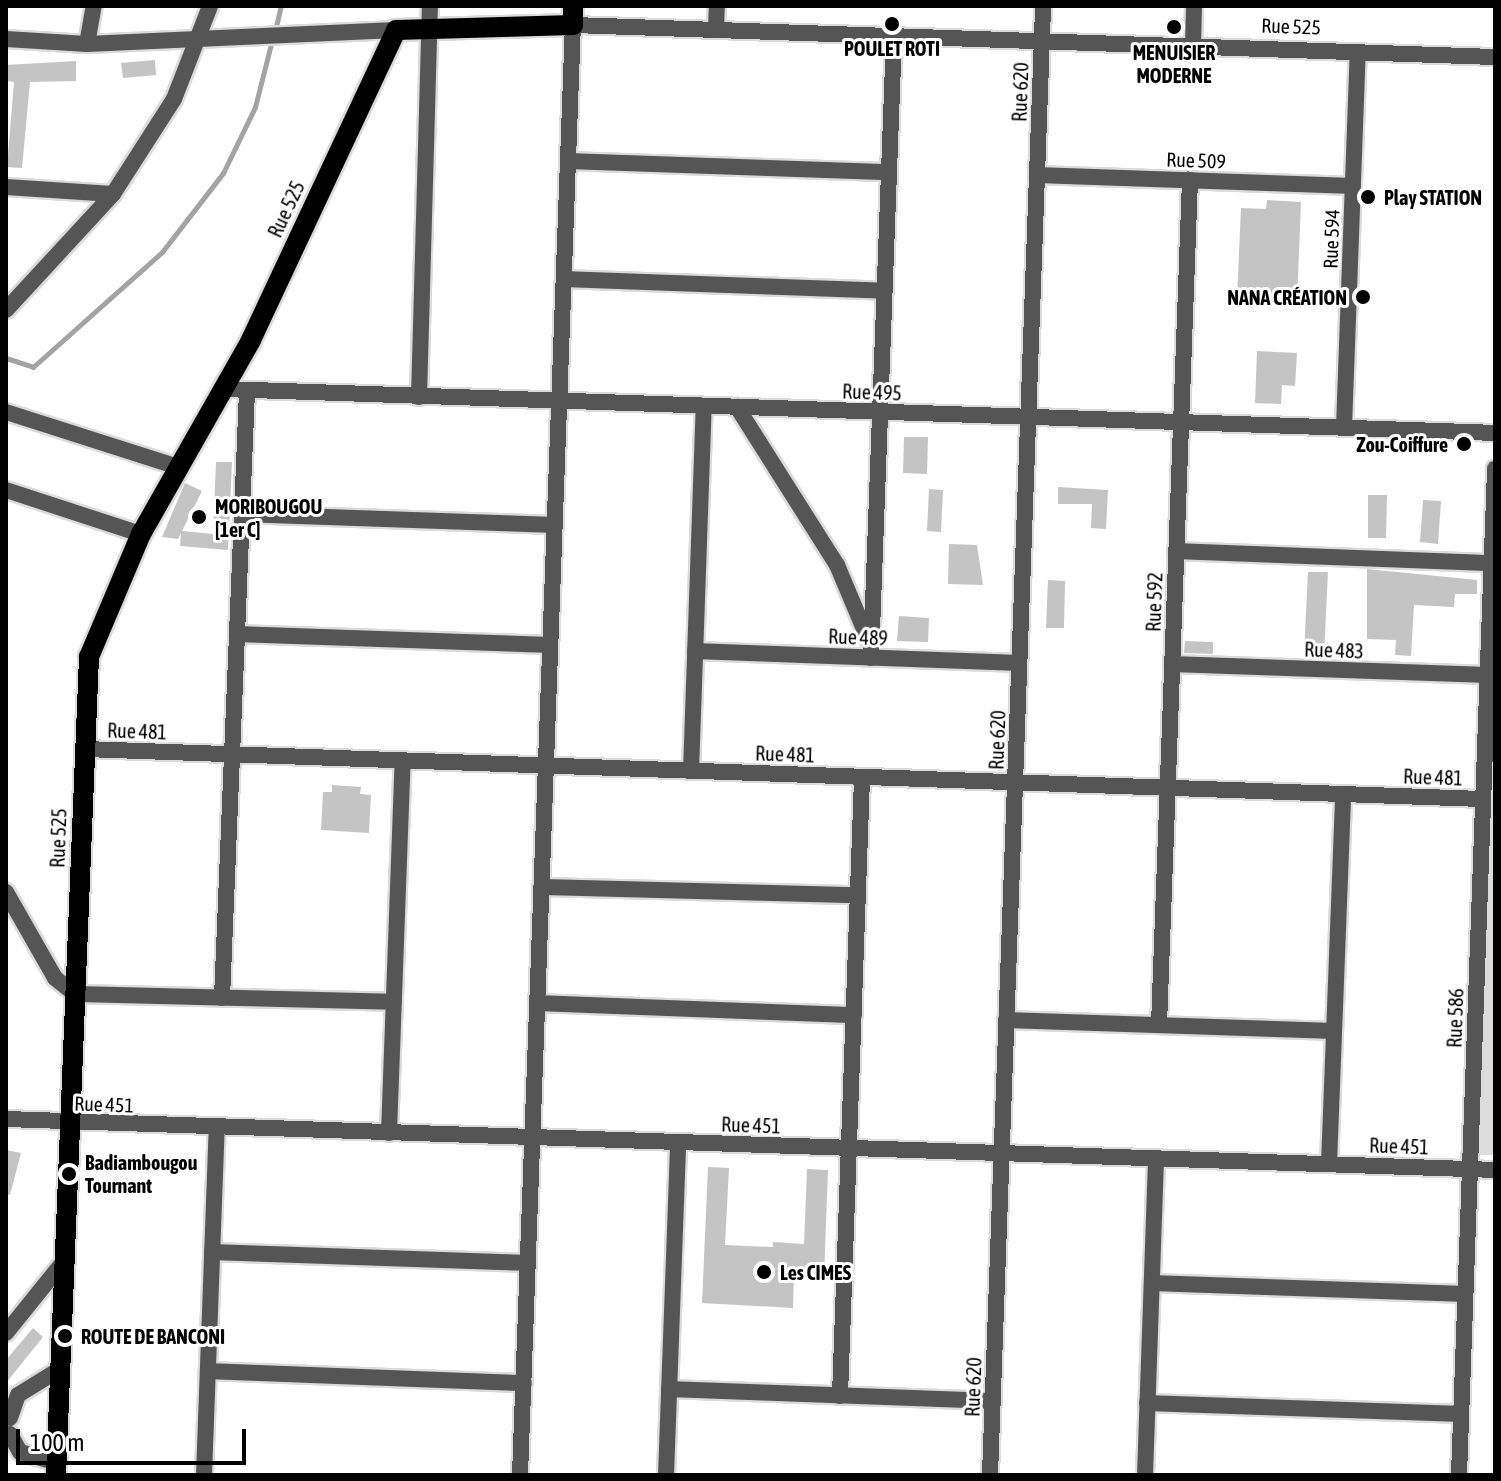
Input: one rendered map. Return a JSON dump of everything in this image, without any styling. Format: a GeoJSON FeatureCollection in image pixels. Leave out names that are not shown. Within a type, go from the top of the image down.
{"type":"FeatureCollection","features":[{"type":"Feature","properties":{"kind":"main road","name":"Rue 525"},"geometry":{"type":"LineString","coordinates":[[56,1469],[89,657],[141,534],[175,466],[224,389],[396,30],[430,16],[573,15]]}},
{"type":"Feature","properties":{"kind":"street"},"geometry":{"type":"LineString","coordinates":[[87,44],[94,6]]}},
{"type":"Feature","properties":{"kind":"street"},"geometry":{"type":"LineString","coordinates":[[6,310],[113,194],[174,99],[210,6]]}},
{"type":"Feature","properties":{"kind":"street"},"geometry":{"type":"LineString","coordinates":[[716,30],[717,6]]}},
{"type":"Feature","properties":{"kind":"street","name":"Rue 620"},"geometry":{"type":"LineString","coordinates":[[990,1475],[1043,6]]}},
{"type":"Feature","properties":{"kind":"street"},"geometry":{"type":"LineString","coordinates":[[1193,47],[1194,6]]}},
{"type":"Feature","properties":{"kind":"street"},"geometry":{"type":"LineString","coordinates":[[520,1475],[573,15]]}},
{"type":"Feature","properties":{"kind":"street","name":"Rue 525"},"geometry":{"type":"LineString","coordinates":[[573,15],[716,30],[1495,57]]}},
{"type":"Feature","properties":{"kind":"street"},"geometry":{"type":"LineString","coordinates":[[419,397],[430,16]]}},
{"type":"Feature","properties":{"kind":"street"},"geometry":{"type":"LineString","coordinates":[[6,39],[87,44],[396,30]]}},
{"type":"Feature","properties":{"kind":"street"},"geometry":{"type":"LineString","coordinates":[[872,652],[894,36]]}},
{"type":"Feature","properties":{"kind":"street","name":"Rue 594"},"geometry":{"type":"LineString","coordinates":[[1344,427],[1358,53]]}},
{"type":"Feature","properties":{"kind":"street"},"geometry":{"type":"LineString","coordinates":[[568,161],[889,172]]}},
{"type":"Feature","properties":{"kind":"street","name":"Rue 509"},"geometry":{"type":"LineString","coordinates":[[1037,175],[1353,186]]}},
{"type":"Feature","properties":{"kind":"street","name":"Rue 592"},"geometry":{"type":"LineString","coordinates":[[1159,1025],[1190,180]]}},
{"type":"Feature","properties":{"kind":"street"},"geometry":{"type":"LineString","coordinates":[[6,187],[113,194]]}},
{"type":"Feature","properties":{"kind":"street"},"geometry":{"type":"LineString","coordinates":[[564,279],[884,291]]}},
{"type":"Feature","properties":{"kind":"street","name":"Rue 495"},"geometry":{"type":"LineString","coordinates":[[224,389],[1495,433]]}},
{"type":"Feature","properties":{"kind":"street"},"geometry":{"type":"LineString","coordinates":[[222,998],[247,391]]}},
{"type":"Feature","properties":{"kind":"street"},"geometry":{"type":"LineString","coordinates":[[691,771],[704,406]]}},
{"type":"Feature","properties":{"kind":"street"},"geometry":{"type":"LineString","coordinates":[[737,407],[837,565],[872,652]]}},
{"type":"Feature","properties":{"kind":"street"},"geometry":{"type":"LineString","coordinates":[[6,412],[175,466]]}},
{"type":"Feature","properties":{"kind":"street","name":"Rue 586"},"geometry":{"type":"LineString","coordinates":[[1459,1475],[1483,799],[1491,675],[1495,469]]}},
{"type":"Feature","properties":{"kind":"street"},"geometry":{"type":"LineString","coordinates":[[6,490],[141,534]]}},
{"type":"Feature","properties":{"kind":"street"},"geometry":{"type":"LineString","coordinates":[[242,514],[555,525]]}},
{"type":"Feature","properties":{"kind":"street"},"geometry":{"type":"LineString","coordinates":[[1176,551],[1492,563]]}},
{"type":"Feature","properties":{"kind":"street"},"geometry":{"type":"LineString","coordinates":[[237,634],[550,645]]}},
{"type":"Feature","properties":{"kind":"street","name":"Rue 489"},"geometry":{"type":"LineString","coordinates":[[695,651],[872,652],[1019,663]]}},
{"type":"Feature","properties":{"kind":"street","name":"Rue 483"},"geometry":{"type":"LineString","coordinates":[[1172,664],[1491,675]]}},
{"type":"Feature","properties":{"kind":"street","name":"Rue 481"},"geometry":{"type":"LineString","coordinates":[[85,749],[1483,799]]}},
{"type":"Feature","properties":{"kind":"street"},"geometry":{"type":"LineString","coordinates":[[389,1133],[403,760]]}},
{"type":"Feature","properties":{"kind":"street"},"geometry":{"type":"LineString","coordinates":[[840,1396],[862,777]]}},
{"type":"Feature","properties":{"kind":"street"},"geometry":{"type":"LineString","coordinates":[[1329,1164],[1343,794]]}},
{"type":"Feature","properties":{"kind":"street"},"geometry":{"type":"LineString","coordinates":[[542,887],[858,895]]}},
{"type":"Feature","properties":{"kind":"street"},"geometry":{"type":"LineString","coordinates":[[6,892],[55,978],[75,994],[394,1002]]}},
{"type":"Feature","properties":{"kind":"street"},"geometry":{"type":"LineString","coordinates":[[538,1003],[854,1015]]}},
{"type":"Feature","properties":{"kind":"street"},"geometry":{"type":"LineString","coordinates":[[1006,1020],[1334,1031]]}},
{"type":"Feature","properties":{"kind":"street","name":"Rue 451"},"geometry":{"type":"LineString","coordinates":[[6,1119],[1495,1170]]}},
{"type":"Feature","properties":{"kind":"street"},"geometry":{"type":"LineString","coordinates":[[204,1475],[217,1127]]}},
{"type":"Feature","properties":{"kind":"street"},"geometry":{"type":"LineString","coordinates":[[666,1475],[678,1143]]}},
{"type":"Feature","properties":{"kind":"street"},"geometry":{"type":"LineString","coordinates":[[1145,1475],[1156,1158]]}},
{"type":"Feature","properties":{"kind":"street"},"geometry":{"type":"LineString","coordinates":[[212,1252],[528,1263]]}},
{"type":"Feature","properties":{"kind":"street"},"geometry":{"type":"LineString","coordinates":[[6,1333],[65,1260]]}},
{"type":"Feature","properties":{"kind":"street"},"geometry":{"type":"LineString","coordinates":[[1152,1283],[1465,1294]]}},
{"type":"Feature","properties":{"kind":"street"},"geometry":{"type":"LineString","coordinates":[[56,1469],[20,1452],[10,1426],[18,1395],[60,1369]]}},
{"type":"Feature","properties":{"kind":"street"},"geometry":{"type":"LineString","coordinates":[[208,1371],[524,1383]]}},
{"type":"Feature","properties":{"kind":"street"},"geometry":{"type":"LineString","coordinates":[[669,1389],[993,1401]]}},
{"type":"Feature","properties":{"kind":"street"},"geometry":{"type":"LineString","coordinates":[[1147,1403],[1461,1414]]}},
{"type":"Feature","properties":{"kind":"shaded area"},"geometry":{"type":"Polygon","coordinates":[[[1493,689],[1495,1155],[1479,1155],[1493,689]]]}},
{"type":"Feature","properties":{"kind":"building"},"geometry":{"type":"Polygon","coordinates":[[[155,60],[156,75],[123,78],[121,63],[155,60]]]}},
{"type":"Feature","properties":{"kind":"building"},"geometry":{"type":"Polygon","coordinates":[[[76,61],[76,81],[30,82],[22,168],[7,167],[14,82],[6,81],[6,65],[76,61]]]}},
{"type":"Feature","properties":{"kind":"building"},"geometry":{"type":"Polygon","coordinates":[[[1267,200],[1301,202],[1297,302],[1237,299],[1241,208],[1266,209],[1267,200]]]}},
{"type":"Feature","properties":{"kind":"building"},"geometry":{"type":"Polygon","coordinates":[[[1257,351],[1297,353],[1295,386],[1282,385],[1281,404],[1255,403],[1257,351]]]}},
{"type":"Feature","properties":{"kind":"building"},"geometry":{"type":"Polygon","coordinates":[[[904,437],[928,437],[927,474],[903,473],[904,437]]]}},
{"type":"Feature","properties":{"kind":"building"},"geometry":{"type":"Polygon","coordinates":[[[216,462],[232,462],[228,550],[180,546],[181,533],[178,539],[162,537],[185,483],[202,491],[182,531],[213,534],[216,462]]]}},
{"type":"Feature","properties":{"kind":"building"},"geometry":{"type":"Polygon","coordinates":[[[1058,487],[1108,490],[1106,529],[1091,528],[1092,504],[1058,504],[1058,487]]]}},
{"type":"Feature","properties":{"kind":"building"},"geometry":{"type":"Polygon","coordinates":[[[929,489],[943,490],[941,532],[927,531],[929,489]]]}},
{"type":"Feature","properties":{"kind":"building"},"geometry":{"type":"Polygon","coordinates":[[[1368,495],[1387,495],[1386,538],[1368,538],[1368,495]]]}},
{"type":"Feature","properties":{"kind":"building"},"geometry":{"type":"Polygon","coordinates":[[[1423,500],[1441,501],[1438,544],[1420,542],[1423,500]]]}},
{"type":"Feature","properties":{"kind":"building"},"geometry":{"type":"Polygon","coordinates":[[[949,544],[977,545],[983,585],[948,584],[949,544]]]}},
{"type":"Feature","properties":{"kind":"building"},"geometry":{"type":"Polygon","coordinates":[[[1367,569],[1477,580],[1477,594],[1455,594],[1454,607],[1414,605],[1411,656],[1395,655],[1396,640],[1367,639],[1367,569]]]}},
{"type":"Feature","properties":{"kind":"building"},"geometry":{"type":"Polygon","coordinates":[[[1308,572],[1328,572],[1324,655],[1304,653],[1308,572]]]}},
{"type":"Feature","properties":{"kind":"building"},"geometry":{"type":"Polygon","coordinates":[[[1048,580],[1065,581],[1064,628],[1046,628],[1048,580]]]}},
{"type":"Feature","properties":{"kind":"building"},"geometry":{"type":"Polygon","coordinates":[[[899,616],[929,618],[928,642],[897,641],[899,616]]]}},
{"type":"Feature","properties":{"kind":"building"},"geometry":{"type":"Polygon","coordinates":[[[1185,641],[1213,642],[1213,654],[1184,653],[1185,641]]]}},
{"type":"Feature","properties":{"kind":"building"},"geometry":{"type":"Polygon","coordinates":[[[332,785],[361,787],[360,794],[371,795],[369,833],[321,830],[323,792],[332,792],[332,785]]]}},
{"type":"Feature","properties":{"kind":"building"},"geometry":{"type":"Polygon","coordinates":[[[6,1150],[21,1153],[10,1195],[6,1194],[6,1150]]]}},
{"type":"Feature","properties":{"kind":"building"},"geometry":{"type":"Polygon","coordinates":[[[708,1167],[729,1168],[725,1245],[773,1247],[773,1242],[804,1244],[807,1169],[828,1170],[824,1277],[794,1276],[793,1308],[702,1303],[708,1167]]]}},
{"type":"Feature","properties":{"kind":"building"},"geometry":{"type":"Polygon","coordinates":[[[33,1328],[43,1337],[6,1383],[6,1360],[33,1328]]]}},
{"type":"Feature","properties":{"kind":"waterway"},"geometry":{"type":"LineString","coordinates":[[275,31],[281,6]]}},
{"type":"Feature","properties":{"kind":"waterway"},"geometry":{"type":"LineString","coordinates":[[6,358],[33,367],[162,252],[223,173],[255,107],[272,40]]}},
{"type":"Feature","properties":{"kind":"place","name":"POULET ROTI"},"geometry":{"type":"Point","coordinates":[892,24]}},
{"type":"Feature","properties":{"kind":"place","name":"MENUISIER MODERNE"},"geometry":{"type":"Point","coordinates":[1174,27]}},
{"type":"Feature","properties":{"kind":"place","name":"Play STATION"},"geometry":{"type":"Point","coordinates":[1368,197]}},
{"type":"Feature","properties":{"kind":"place","name":"NANA CRÉATION"},"geometry":{"type":"Point","coordinates":[1363,297]}},
{"type":"Feature","properties":{"kind":"place","name":"Zou-Coiffure"},"geometry":{"type":"Point","coordinates":[1464,444]}},
{"type":"Feature","properties":{"kind":"place","name":"MORIBOUGOU [1er C]"},"geometry":{"type":"Point","coordinates":[199,517]}},
{"type":"Feature","properties":{"kind":"place","name":"Badiambougou Tournant"},"geometry":{"type":"Point","coordinates":[69,1174]}},
{"type":"Feature","properties":{"kind":"place","name":"Les CIMES"},"geometry":{"type":"Point","coordinates":[764,1272]}},
{"type":"Feature","properties":{"kind":"place","name":"ROUTE DE BANCONI"},"geometry":{"type":"Point","coordinates":[65,1336]}}]}
